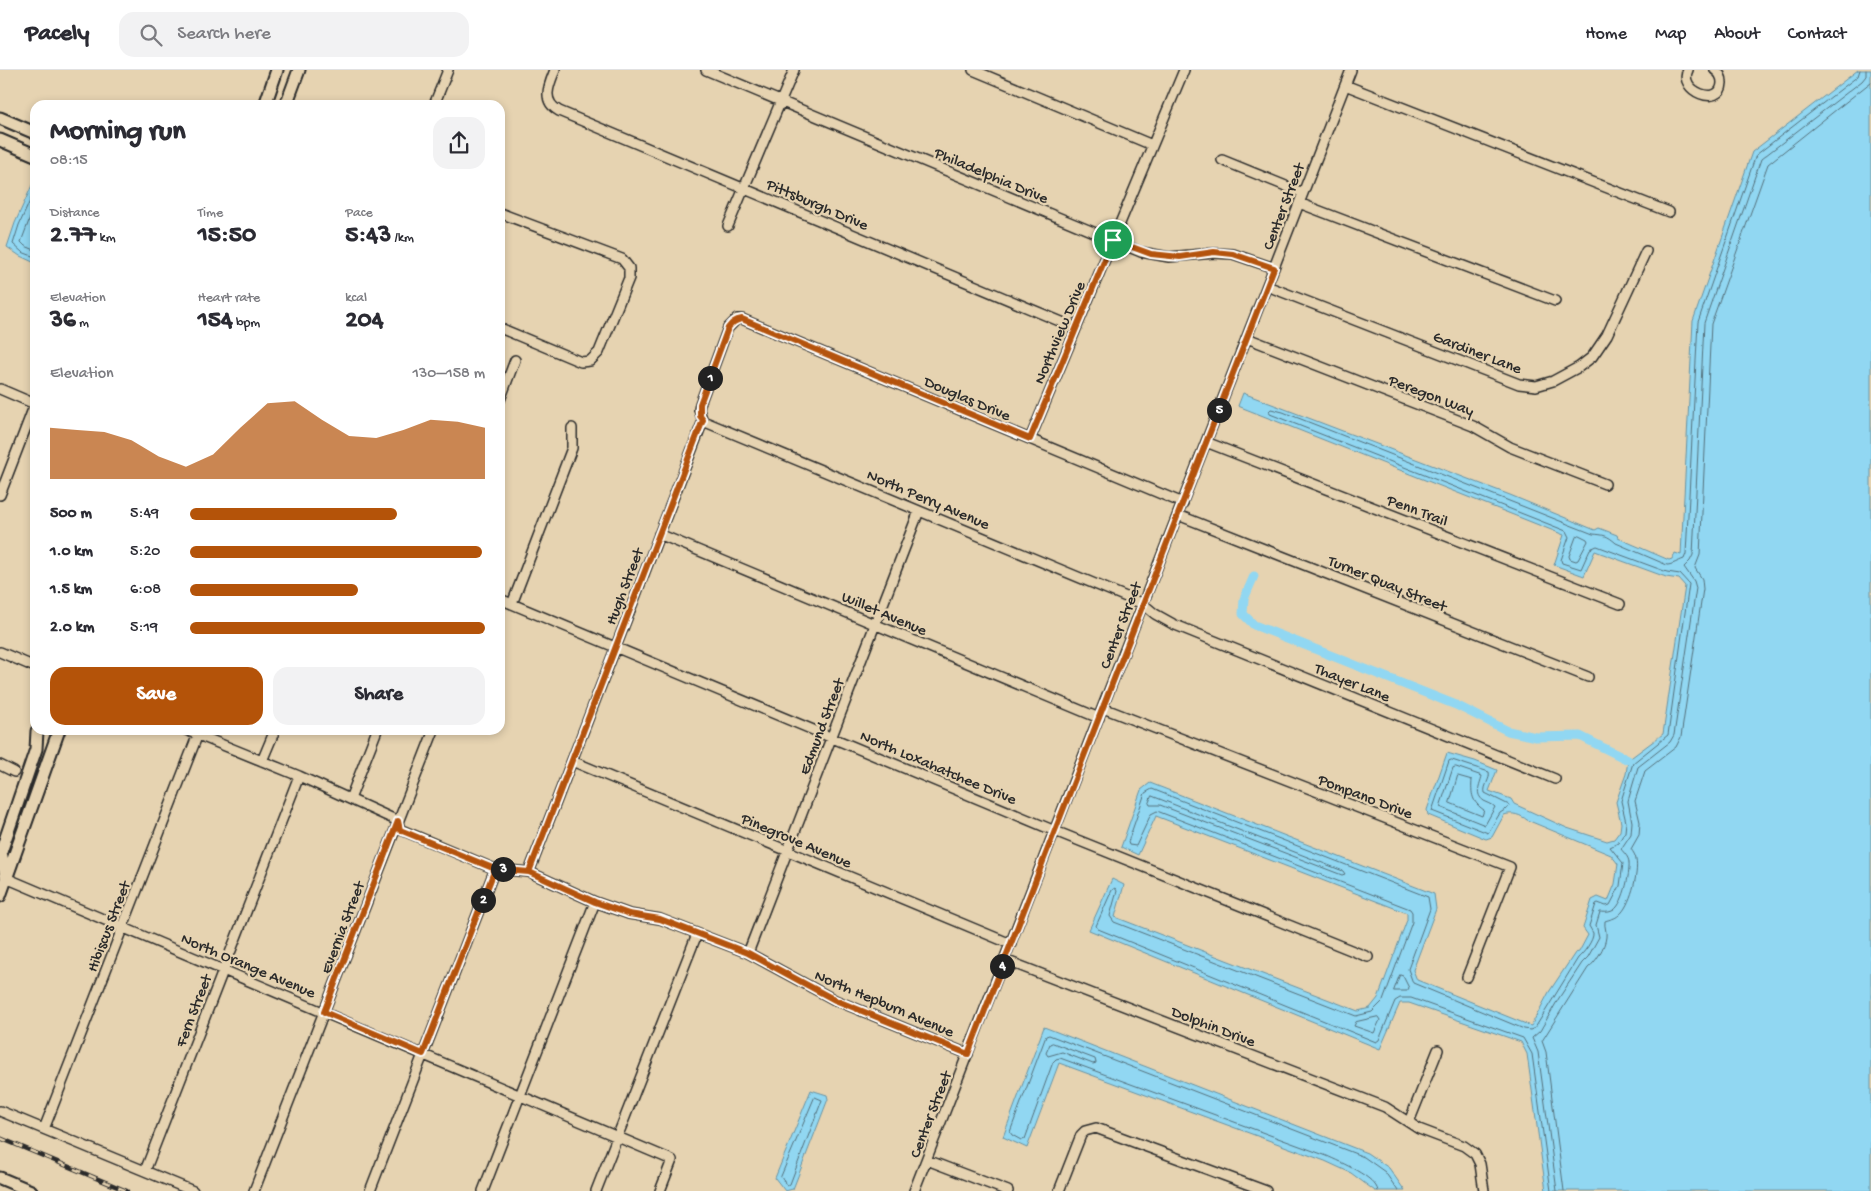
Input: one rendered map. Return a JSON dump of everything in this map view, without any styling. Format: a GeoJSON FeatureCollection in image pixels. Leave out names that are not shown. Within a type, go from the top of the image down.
{"type":"FeatureCollection","features":[{"type":"Feature","properties":{"kind":"main road"},"geometry":{"type":"LineString","coordinates":[[267,100],[277,70]]}},
{"type":"Feature","properties":{"kind":"main road"},"geometry":{"type":"LineString","coordinates":[[288,100],[299,70]]}},
{"type":"Feature","properties":{"kind":"main road"},"geometry":{"type":"LineString","coordinates":[[0,118],[30,131]]}},
{"type":"Feature","properties":{"kind":"main road"},"geometry":{"type":"LineString","coordinates":[[0,140],[30,153]]}},
{"type":"Feature","properties":{"kind":"main road"},"geometry":{"type":"LineString","coordinates":[[0,834],[35,735]]}},
{"type":"Feature","properties":{"kind":"main road"},"geometry":{"type":"LineString","coordinates":[[6,878],[1,852],[36,749],[37,735]]}},
{"type":"Feature","properties":{"kind":"main road"},"geometry":{"type":"LineString","coordinates":[[0,896],[57,735]]}},
{"type":"Feature","properties":{"kind":"main road"},"geometry":{"type":"LineString","coordinates":[[0,1178],[31,1191]]}},
{"type":"Feature","properties":{"kind":"street"},"geometry":{"type":"LineString","coordinates":[[436,100],[448,70]]}},
{"type":"Feature","properties":{"kind":"street","name":"Pittsburgh Drive"},"geometry":{"type":"LineString","coordinates":[[555,70],[547,92],[550,104],[559,111],[1076,328]]}},
{"type":"Feature","properties":{"kind":"street","name":"Philadelphia Drive"},"geometry":{"type":"LineString","coordinates":[[706,70],[1113,240],[1151,254],[1180,257],[1214,252],[1233,254],[1274,268]]}},
{"type":"Feature","properties":{"kind":"street"},"geometry":{"type":"LineString","coordinates":[[728,226],[794,70]]}},
{"type":"Feature","properties":{"kind":"street"},"geometry":{"type":"LineString","coordinates":[[973,70],[1152,145]]}},
{"type":"Feature","properties":{"kind":"street","name":"Northview Drive"},"geometry":{"type":"LineString","coordinates":[[1030,439],[1184,70]]}},
{"type":"Feature","properties":{"kind":"street","name":"Center Street"},"geometry":{"type":"LineString","coordinates":[[914,1191],[1351,70]]}},
{"type":"Feature","properties":{"kind":"street"},"geometry":{"type":"LineString","coordinates":[[1688,70],[1686,81],[1692,89],[1700,94],[1712,96],[1717,94],[1722,88],[1722,79],[1715,70]]}},
{"type":"Feature","properties":{"kind":"street"},"geometry":{"type":"LineString","coordinates":[[1345,85],[1668,212]]}},
{"type":"Feature","properties":{"kind":"street"},"geometry":{"type":"LineString","coordinates":[[1222,160],[1303,193]]}},
{"type":"Feature","properties":{"kind":"street"},"geometry":{"type":"LineString","coordinates":[[1299,203],[1555,301]]}},
{"type":"Feature","properties":{"kind":"street"},"geometry":{"type":"LineString","coordinates":[[505,214],[622,258],[629,268],[629,278],[599,352],[590,361],[580,362],[505,330]]}},
{"type":"Feature","properties":{"kind":"street","name":"Gardiner Lane"},"geometry":{"type":"LineString","coordinates":[[1267,286],[1519,384],[1536,386],[1561,377],[1592,357],[1607,335],[1646,251]]}},
{"type":"Feature","properties":{"kind":"street","name":"Hugh Street"},"geometry":{"type":"LineString","coordinates":[[529,872],[703,420],[700,416],[700,404],[728,328],[737,319],[742,319]]}},
{"type":"Feature","properties":{"kind":"street","name":"Douglas Drive"},"geometry":{"type":"LineString","coordinates":[[742,319],[1183,502]]}},
{"type":"Feature","properties":{"kind":"street","name":"Peregon Way"},"geometry":{"type":"LineString","coordinates":[[1247,338],[1474,426],[1510,447],[1605,484]]}},
{"type":"Feature","properties":{"kind":"street"},"geometry":{"type":"LineString","coordinates":[[505,387],[515,360]]}},
{"type":"Feature","properties":{"kind":"street"},"geometry":{"type":"LineString","coordinates":[[0,389],[30,402]]}},
{"type":"Feature","properties":{"kind":"street"},"geometry":{"type":"LineString","coordinates":[[0,496],[30,417]]}},
{"type":"Feature","properties":{"kind":"street","name":"North Perry Avenue"},"geometry":{"type":"LineString","coordinates":[[703,420],[1143,604]]}},
{"type":"Feature","properties":{"kind":"street"},"geometry":{"type":"LineString","coordinates":[[512,604],[572,448],[572,428]]}},
{"type":"Feature","properties":{"kind":"street","name":"Penn Trail"},"geometry":{"type":"LineString","coordinates":[[1206,442],[1620,604]]}},
{"type":"Feature","properties":{"kind":"street","name":"Edmund Street"},"geometry":{"type":"LineString","coordinates":[[748,953],[919,511]]}},
{"type":"Feature","properties":{"kind":"street","name":"Turner Quay Street"},"geometry":{"type":"LineString","coordinates":[[1178,515],[1588,678]]}},
{"type":"Feature","properties":{"kind":"street","name":"Willet Avenue"},"geometry":{"type":"LineString","coordinates":[[659,534],[1099,718]]}},
{"type":"Feature","properties":{"kind":"street","name":"North Loxahatchee Drive"},"geometry":{"type":"LineString","coordinates":[[505,601],[1055,831],[1368,957]]}},
{"type":"Feature","properties":{"kind":"street","name":"Thayer Lane"},"geometry":{"type":"LineString","coordinates":[[1143,604],[1155,614],[1173,624],[1555,779]]}},
{"type":"Feature","properties":{"kind":"street"},"geometry":{"type":"LineString","coordinates":[[0,652],[30,665]]}},
{"type":"Feature","properties":{"kind":"street","name":"Pompano Drive"},"geometry":{"type":"LineString","coordinates":[[1103,708],[1510,867],[1467,977]]}},
{"type":"Feature","properties":{"kind":"street","name":"Hibiscus Street"},"geometry":{"type":"LineString","coordinates":[[44,1129],[198,735]]}},
{"type":"Feature","properties":{"kind":"street","name":"North Hepburn Avenue"},"geometry":{"type":"LineString","coordinates":[[200,735],[350,798],[398,821],[400,830],[495,869],[529,872],[595,902],[629,914],[660,919],[748,953],[835,1000],[968,1054]]}},
{"type":"Feature","properties":{"kind":"street"},"geometry":{"type":"LineString","coordinates":[[262,761],[273,735]]}},
{"type":"Feature","properties":{"kind":"street"},"geometry":{"type":"LineString","coordinates":[[350,798],[375,735]]}},
{"type":"Feature","properties":{"kind":"street","name":"Evernia Street"},"geometry":{"type":"LineString","coordinates":[[254,1191],[432,735]]}},
{"type":"Feature","properties":{"kind":"street","name":"Pinegrove Avenue"},"geometry":{"type":"LineString","coordinates":[[572,761],[1011,944]]}},
{"type":"Feature","properties":{"kind":"street"},"geometry":{"type":"LineString","coordinates":[[0,766],[14,772]]}},
{"type":"Feature","properties":{"kind":"street","name":"Fern Street"},"geometry":{"type":"LineString","coordinates":[[145,1171],[299,776]]}},
{"type":"Feature","properties":{"kind":"street"},"geometry":{"type":"LineString","coordinates":[[370,1191],[495,869]]}},
{"type":"Feature","properties":{"kind":"street","name":"North Orange Avenue"},"geometry":{"type":"LineString","coordinates":[[6,878],[672,1160],[660,1191]]}},
{"type":"Feature","properties":{"kind":"street"},"geometry":{"type":"LineString","coordinates":[[483,1191],[595,902]]}},
{"type":"Feature","properties":{"kind":"street"},"geometry":{"type":"LineString","coordinates":[[596,1191],[616,1136],[697,934]]}},
{"type":"Feature","properties":{"kind":"street","name":"Dolphin Drive"},"geometry":{"type":"LineString","coordinates":[[1005,960],[1384,1107],[1419,1129],[1464,1146],[1475,1154],[1480,1164],[1484,1191]]}},
{"type":"Feature","properties":{"kind":"street"},"geometry":{"type":"LineString","coordinates":[[1409,1122],[1438,1050]]}},
{"type":"Feature","properties":{"kind":"street"},"geometry":{"type":"LineString","coordinates":[[0,1111],[194,1191]]}},
{"type":"Feature","properties":{"kind":"street"},"geometry":{"type":"LineString","coordinates":[[1060,1191],[1081,1136],[1085,1131],[1096,1128],[1266,1191]]}},
{"type":"Feature","properties":{"kind":"street"},"geometry":{"type":"LineString","coordinates":[[927,1160],[1008,1191]]}},
{"type":"Feature","properties":{"kind":"water"},"geometry":{"type":"Polygon","coordinates":[[[1858,70],[1871,70],[1871,1191],[1546,1191],[1527,1054],[1521,1042],[1409,1003],[1400,1003],[1380,1049],[1089,930],[1112,879],[1124,885],[1115,917],[1358,1011],[1370,1008],[1378,998],[1407,920],[1407,913],[1156,816],[1138,855],[1121,847],[1141,790],[1150,783],[1434,894],[1436,909],[1413,970],[1417,980],[1531,1026],[1549,992],[1575,953],[1579,952],[1588,935],[1583,928],[1592,900],[1598,897],[1608,901],[1615,884],[1618,864],[1611,855],[1516,814],[1504,815],[1492,837],[1486,839],[1428,815],[1427,810],[1447,753],[1497,770],[1489,791],[1511,799],[1514,804],[1567,828],[1607,841],[1614,839],[1620,831],[1621,823],[1616,802],[1626,774],[1628,760],[1663,734],[1685,586],[1679,579],[1666,577],[1595,551],[1584,576],[1554,565],[1564,535],[1238,406],[1243,393],[1510,495],[1595,530],[1599,528],[1617,535],[1618,538],[1669,560],[1672,559],[1675,553],[1681,555],[1693,321],[1752,152],[1858,70]]]}},
{"type":"Feature","properties":{"kind":"water"},"geometry":{"type":"Polygon","coordinates":[[[30,190],[30,261],[7,247],[15,223],[30,190]]]}},
{"type":"Feature","properties":{"kind":"water"},"geometry":{"type":"Polygon","coordinates":[[[1044,1027],[1367,1153],[1389,1168],[1405,1191],[1375,1191],[1351,1173],[1325,1161],[1059,1063],[1027,1148],[1003,1137],[1044,1027]]]}},
{"type":"Feature","properties":{"kind":"water"},"geometry":{"type":"Polygon","coordinates":[[[811,1090],[827,1095],[828,1099],[793,1189],[785,1191],[775,1178],[811,1090]]]}},
{"type":"Feature","properties":{"kind":"waterway"},"geometry":{"type":"LineString","coordinates":[[1254,576],[1244,599],[1243,614],[1254,625],[1456,705],[1508,731],[1536,737],[1580,736],[1628,760]]}},
{"type":"Feature","properties":{"kind":"railway"},"geometry":{"type":"LineString","coordinates":[[0,1138],[127,1191]]}},
{"type":"Feature","properties":{"kind":"route"},"geometry":{"type":"LineString","coordinates":[[1113,240],[1030,439],[742,319],[737,319],[732,323],[728,328],[700,404],[700,416],[703,420],[529,872],[495,869],[423,1054],[324,1012],[398,821],[400,830],[495,869],[529,872],[595,902],[629,914],[660,919],[748,953],[835,1000],[968,1054],[1274,268],[1233,254],[1221,252],[1180,257],[1151,254],[1141,252],[1113,240]]}}]}
